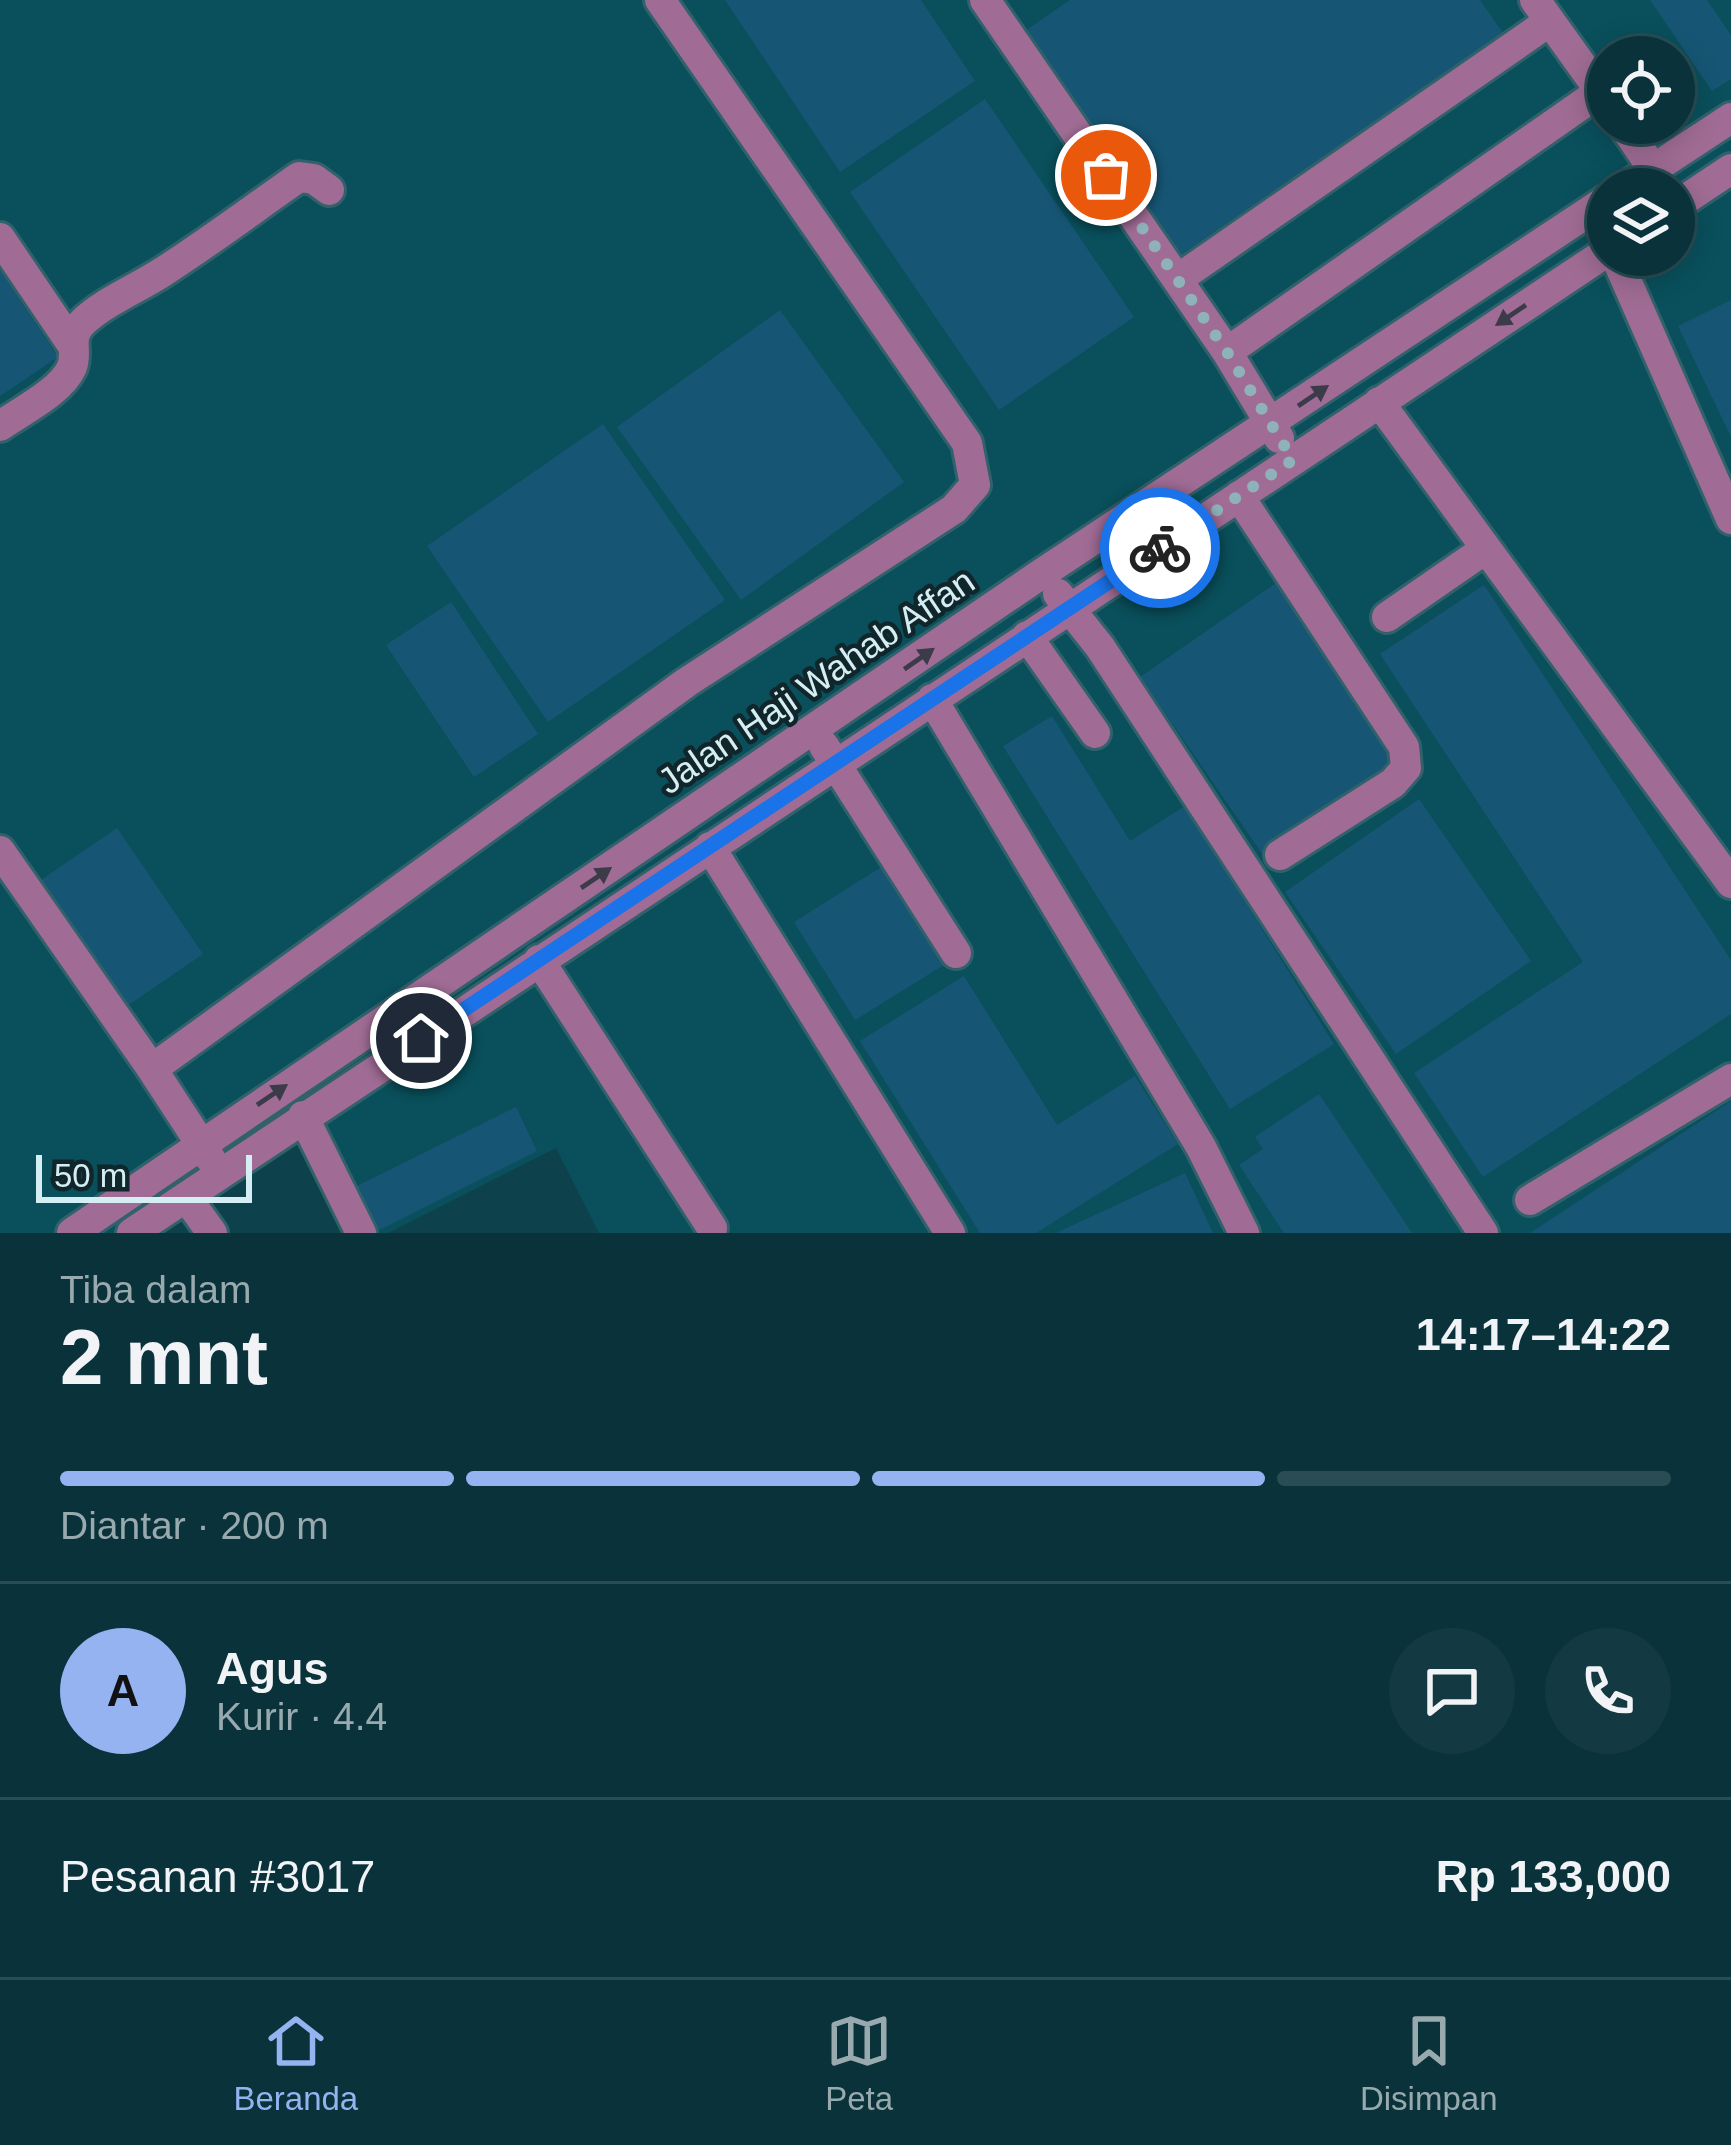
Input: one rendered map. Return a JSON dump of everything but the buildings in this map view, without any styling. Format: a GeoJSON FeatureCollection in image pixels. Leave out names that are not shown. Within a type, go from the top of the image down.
{"type":"FeatureCollection","features":[{"type":"Feature","properties":{"kind":"street"},"geometry":{"type":"LineString","coordinates":[[152,1069],[687,682],[955,508],[975,485],[967,442],[660,0]]}},
{"type":"Feature","properties":{"kind":"street"},"geometry":{"type":"LineString","coordinates":[[985,0],[1227,352],[1293,460]]}},
{"type":"Feature","properties":{"kind":"street"},"geometry":{"type":"LineString","coordinates":[[1178,279],[1543,11],[1587,72]]}},
{"type":"Feature","properties":{"kind":"street"},"geometry":{"type":"LineString","coordinates":[[1227,352],[1587,108]]}},
{"type":"Feature","properties":{"kind":"street"},"geometry":{"type":"LineString","coordinates":[[1655,168],[1731,118]]}},
{"type":"Feature","properties":{"kind":"street"},"geometry":{"type":"LineString","coordinates":[[1695,193],[1731,169]]}},
{"type":"Feature","properties":{"kind":"street"},"geometry":{"type":"LineString","coordinates":[[71,343],[88,318],[165,271],[299,177],[314,179],[329,190]]}},
{"type":"Feature","properties":{"kind":"street","name":"Jalan Haji Wahab Affan"},"geometry":{"type":"LineString","coordinates":[[72,1233],[1041,574],[1587,214]]}},
{"type":"Feature","properties":{"kind":"street"},"geometry":{"type":"LineString","coordinates":[[0,238],[71,343],[73,364],[46,394],[0,426]]}},
{"type":"Feature","properties":{"kind":"street"},"geometry":{"type":"LineString","coordinates":[[132,1233],[1587,264]]}},
{"type":"Feature","properties":{"kind":"street"},"geometry":{"type":"LineString","coordinates":[[1622,276],[1731,519]]}},
{"type":"Feature","properties":{"kind":"street"},"geometry":{"type":"LineString","coordinates":[[1379,403],[1731,883]]}},
{"type":"Feature","properties":{"kind":"street"},"geometry":{"type":"LineString","coordinates":[[1239,496],[1404,747],[1406,768],[1393,782],[1280,855]]}},
{"type":"Feature","properties":{"kind":"street"},"geometry":{"type":"LineString","coordinates":[[1387,617],[1484,550]]}},
{"type":"Feature","properties":{"kind":"street"},"geometry":{"type":"LineString","coordinates":[[1041,574],[1113,667],[1483,1233]]}},
{"type":"Feature","properties":{"kind":"street"},"geometry":{"type":"LineString","coordinates":[[1027,636],[1095,734]]}},
{"type":"Feature","properties":{"kind":"street"},"geometry":{"type":"LineString","coordinates":[[932,699],[1201,1147],[1244,1233]]}},
{"type":"Feature","properties":{"kind":"street"},"geometry":{"type":"LineString","coordinates":[[814,731],[956,953]]}},
{"type":"Feature","properties":{"kind":"street"},"geometry":{"type":"LineString","coordinates":[[710,847],[950,1233]]}},
{"type":"Feature","properties":{"kind":"street"},"geometry":{"type":"LineString","coordinates":[[0,851],[220,1172]]}},
{"type":"Feature","properties":{"kind":"street"},"geometry":{"type":"LineString","coordinates":[[539,960],[712,1228]]}},
{"type":"Feature","properties":{"kind":"street"},"geometry":{"type":"LineString","coordinates":[[1530,1200],[1731,1078]]}},
{"type":"Feature","properties":{"kind":"street"},"geometry":{"type":"LineString","coordinates":[[303,1116],[361,1233]]}},
{"type":"Feature","properties":{"kind":"street"},"geometry":{"type":"LineString","coordinates":[[186,1197],[212,1233]]}},
{"type":"Feature","properties":{"kind":"shaded area"},"geometry":{"type":"Polygon","coordinates":[[[0,0],[1731,0],[1731,1233],[599,1233],[556,1148],[388,1233],[373,1233],[319,1115],[143,1233],[0,1233],[0,0]]]}},
{"type":"Feature","properties":{"kind":"way so far"},"geometry":{"type":"LineString","coordinates":[[1106,175],[1227,352],[1293,460],[1160,548]]}},
{"type":"Feature","properties":{"kind":"route"},"geometry":{"type":"LineString","coordinates":[[421,1038],[1160,548]]}}]}
